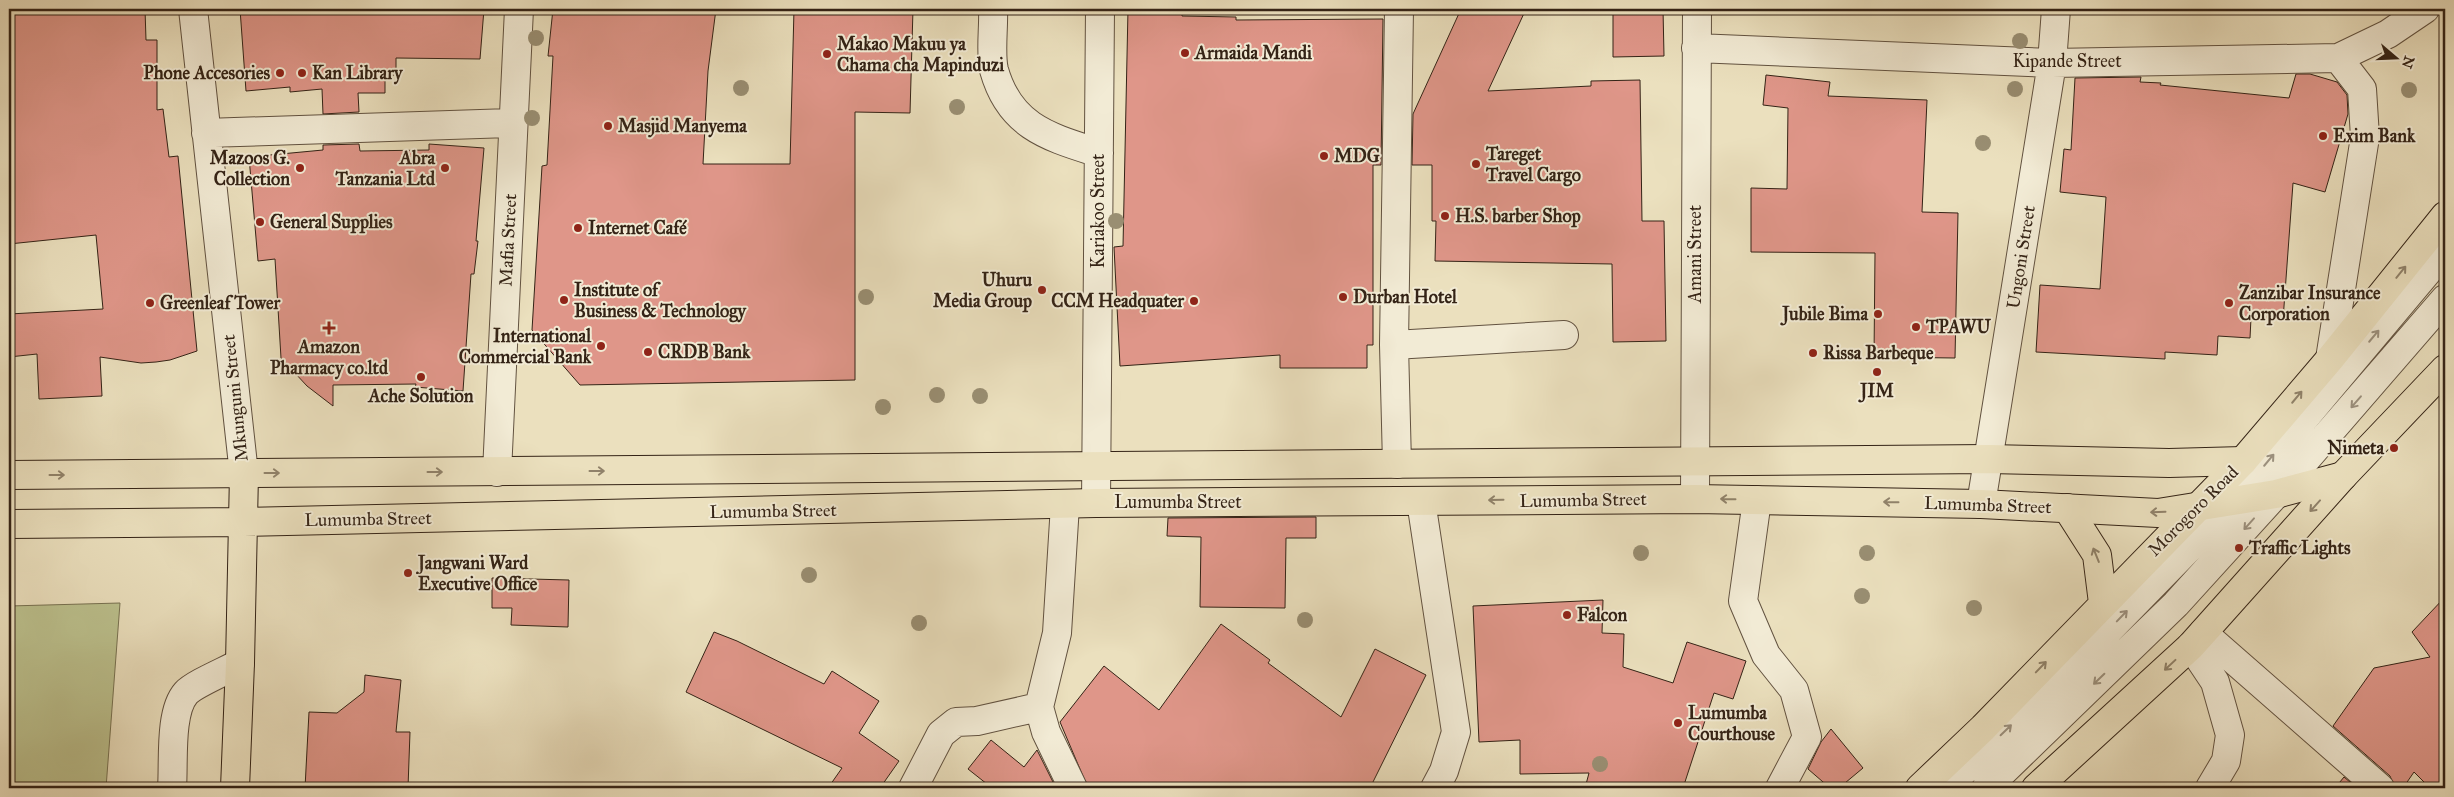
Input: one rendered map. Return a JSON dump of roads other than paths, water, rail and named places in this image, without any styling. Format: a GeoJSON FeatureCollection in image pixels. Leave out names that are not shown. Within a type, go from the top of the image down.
{"type":"FeatureCollection","features":[{"type":"Feature","properties":{"kind":"main road","name":"Morogoro Road"},"geometry":{"type":"LineString","coordinates":[[1920,788],[1983,728],[2243,461],[2330,359],[2445,216]]}},
{"type":"Feature","properties":{"kind":"main road"},"geometry":{"type":"LineString","coordinates":[[2036,788],[2196,640],[2343,476],[2445,369]]}},
{"type":"Feature","properties":{"kind":"main road","name":"Lumumba Street"},"geometry":{"type":"LineString","coordinates":[[9,475],[1989,459],[2169,463],[2243,461]]}},
{"type":"Feature","properties":{"kind":"main road","name":"Mkunguni Street"},"geometry":{"type":"LineString","coordinates":[[235,788],[244,474]]}},
{"type":"Feature","properties":{"kind":"main road","name":"Lumumba Street"},"geometry":{"type":"LineString","coordinates":[[9,524],[244,522],[1096,503],[1695,499],[1980,504],[2158,513],[2276,494],[2343,476]]}},
{"type":"Feature","properties":{"kind":"main road"},"geometry":{"type":"LineString","coordinates":[[2067,508],[2098,555],[2103,603]]}},
{"type":"Feature","properties":{"kind":"street","name":"Mkunguni Street"},"geometry":{"type":"LineString","coordinates":[[193,9],[244,474]]}},
{"type":"Feature","properties":{"kind":"street","name":"Mafia Street"},"geometry":{"type":"LineString","coordinates":[[497,472],[518,9]]}},
{"type":"Feature","properties":{"kind":"street"},"geometry":{"type":"LineString","coordinates":[[994,9],[994,69],[1008,101],[1025,123],[1049,137],[1099,153]]}},
{"type":"Feature","properties":{"kind":"street","name":"Kariakoo Street"},"geometry":{"type":"LineString","coordinates":[[1096,503],[1100,9]]}},
{"type":"Feature","properties":{"kind":"street"},"geometry":{"type":"LineString","coordinates":[[1398,464],[1394,345],[1399,9]]}},
{"type":"Feature","properties":{"kind":"street","name":"Amani Street"},"geometry":{"type":"LineString","coordinates":[[1695,499],[1696,48],[1698,9]]}},
{"type":"Feature","properties":{"kind":"street","name":"Ungoni Street"},"geometry":{"type":"LineString","coordinates":[[1980,504],[1989,459],[2052,63],[2056,9]]}},
{"type":"Feature","properties":{"kind":"street","name":"Kipande Street"},"geometry":{"type":"LineString","coordinates":[[1696,48],[2052,63],[2338,58],[2388,34],[2425,9]]}},
{"type":"Feature","properties":{"kind":"street"},"geometry":{"type":"LineString","coordinates":[[2330,359],[2365,137],[2362,89],[2338,58]]}},
{"type":"Feature","properties":{"kind":"street"},"geometry":{"type":"LineString","coordinates":[[206,133],[513,123]]}},
{"type":"Feature","properties":{"kind":"street","name":"Morogoro Road"},"geometry":{"type":"LineString","coordinates":[[1946,788],[2105,634],[2235,501],[2445,251]]}},
{"type":"Feature","properties":{"kind":"street"},"geometry":{"type":"LineString","coordinates":[[1986,788],[2176,604],[2276,494],[2445,299]]}},
{"type":"Feature","properties":{"kind":"street"},"geometry":{"type":"LineString","coordinates":[[1394,345],[1564,335]]}},
{"type":"Feature","properties":{"kind":"street"},"geometry":{"type":"LineString","coordinates":[[1757,500],[1743,601],[1766,655],[1794,690],[1807,738],[1780,788]]}},
{"type":"Feature","properties":{"kind":"street"},"geometry":{"type":"LineString","coordinates":[[1421,501],[1456,732],[1444,771],[1435,788]]}},
{"type":"Feature","properties":{"kind":"street"},"geometry":{"type":"LineString","coordinates":[[1065,505],[1058,633],[1040,707],[1046,732],[1073,788]]}},
{"type":"Feature","properties":{"kind":"street"},"geometry":{"type":"LineString","coordinates":[[2196,640],[2215,682],[2230,735],[2226,761],[2210,788]]}},
{"type":"Feature","properties":{"kind":"street"},"geometry":{"type":"LineString","coordinates":[[2196,640],[2380,788]]}},
{"type":"Feature","properties":{"kind":"street"},"geometry":{"type":"LineString","coordinates":[[172,788],[175,716],[179,702],[187,692],[240,663]]}},
{"type":"Feature","properties":{"kind":"street"},"geometry":{"type":"LineString","coordinates":[[913,788],[941,734],[956,722],[977,721],[1040,707]]}},
{"type":"Feature","properties":{"kind":"place","name":"Armaida Mandi"},"geometry":{"type":"Point","coordinates":[1185,53]}},
{"type":"Feature","properties":{"kind":"place","name":"Makao Makuu ya Chama cha Mapinduzi"},"geometry":{"type":"Point","coordinates":[827,54]}},
{"type":"Feature","properties":{"kind":"place","name":"Phone Accesories"},"geometry":{"type":"Point","coordinates":[280,73]}},
{"type":"Feature","properties":{"kind":"place","name":"Kan Library"},"geometry":{"type":"Point","coordinates":[302,73]}},
{"type":"Feature","properties":{"kind":"place","name":"Masjid Manyema"},"geometry":{"type":"Point","coordinates":[608,126]}},
{"type":"Feature","properties":{"kind":"place","name":"Exim Bank"},"geometry":{"type":"Point","coordinates":[2323,136]}},
{"type":"Feature","properties":{"kind":"place","name":"MDG"},"geometry":{"type":"Point","coordinates":[1324,156]}},
{"type":"Feature","properties":{"kind":"place","name":"Tareget Travel Cargo"},"geometry":{"type":"Point","coordinates":[1476,164]}},
{"type":"Feature","properties":{"kind":"place","name":"Mazoos G. Collection"},"geometry":{"type":"Point","coordinates":[300,168]}},
{"type":"Feature","properties":{"kind":"place","name":"Abra Tanzania Ltd"},"geometry":{"type":"Point","coordinates":[445,168]}},
{"type":"Feature","properties":{"kind":"place","name":"H.S. barber Shop"},"geometry":{"type":"Point","coordinates":[1445,216]}},
{"type":"Feature","properties":{"kind":"place","name":"General Supplies"},"geometry":{"type":"Point","coordinates":[260,222]}},
{"type":"Feature","properties":{"kind":"place","name":"Internet Café"},"geometry":{"type":"Point","coordinates":[578,228]}},
{"type":"Feature","properties":{"kind":"place","name":"Uhuru Media Group"},"geometry":{"type":"Point","coordinates":[1042,290]}},
{"type":"Feature","properties":{"kind":"place","name":"Durban Hotel"},"geometry":{"type":"Point","coordinates":[1343,297]}},
{"type":"Feature","properties":{"kind":"place","name":"Institute of Business & Technology"},"geometry":{"type":"Point","coordinates":[564,300]}},
{"type":"Feature","properties":{"kind":"place","name":"CCM Headquater"},"geometry":{"type":"Point","coordinates":[1194,301]}},
{"type":"Feature","properties":{"kind":"place","name":"Greenleaf Tower"},"geometry":{"type":"Point","coordinates":[150,303]}},
{"type":"Feature","properties":{"kind":"place","name":"Zanzibar Insurance Corporation"},"geometry":{"type":"Point","coordinates":[2229,303]}},
{"type":"Feature","properties":{"kind":"place","name":"Jubile Bima"},"geometry":{"type":"Point","coordinates":[1878,314]}},
{"type":"Feature","properties":{"kind":"place","name":"TPAWU"},"geometry":{"type":"Point","coordinates":[1916,327]}},
{"type":"Feature","properties":{"kind":"place","name":"Amazon Pharmacy co.ltd"},"geometry":{"type":"Point","coordinates":[329,328]}},
{"type":"Feature","properties":{"kind":"place","name":"International Commercial Bank"},"geometry":{"type":"Point","coordinates":[601,346]}},
{"type":"Feature","properties":{"kind":"place","name":"CRDB Bank"},"geometry":{"type":"Point","coordinates":[648,352]}},
{"type":"Feature","properties":{"kind":"place","name":"Rissa Barbeque"},"geometry":{"type":"Point","coordinates":[1813,353]}},
{"type":"Feature","properties":{"kind":"place","name":"JIM"},"geometry":{"type":"Point","coordinates":[1877,372]}},
{"type":"Feature","properties":{"kind":"place","name":"Ache Solution"},"geometry":{"type":"Point","coordinates":[421,377]}},
{"type":"Feature","properties":{"kind":"place","name":"Nimeta"},"geometry":{"type":"Point","coordinates":[2394,448]}},
{"type":"Feature","properties":{"kind":"place","name":"Traffic Lights"},"geometry":{"type":"Point","coordinates":[2239,548]}},
{"type":"Feature","properties":{"kind":"place","name":"Jangwani Ward Executive Office"},"geometry":{"type":"Point","coordinates":[408,573]}},
{"type":"Feature","properties":{"kind":"place","name":"Falcon"},"geometry":{"type":"Point","coordinates":[1567,615]}},
{"type":"Feature","properties":{"kind":"place","name":"Lumumba Courthouse"},"geometry":{"type":"Point","coordinates":[1678,723]}}]}
